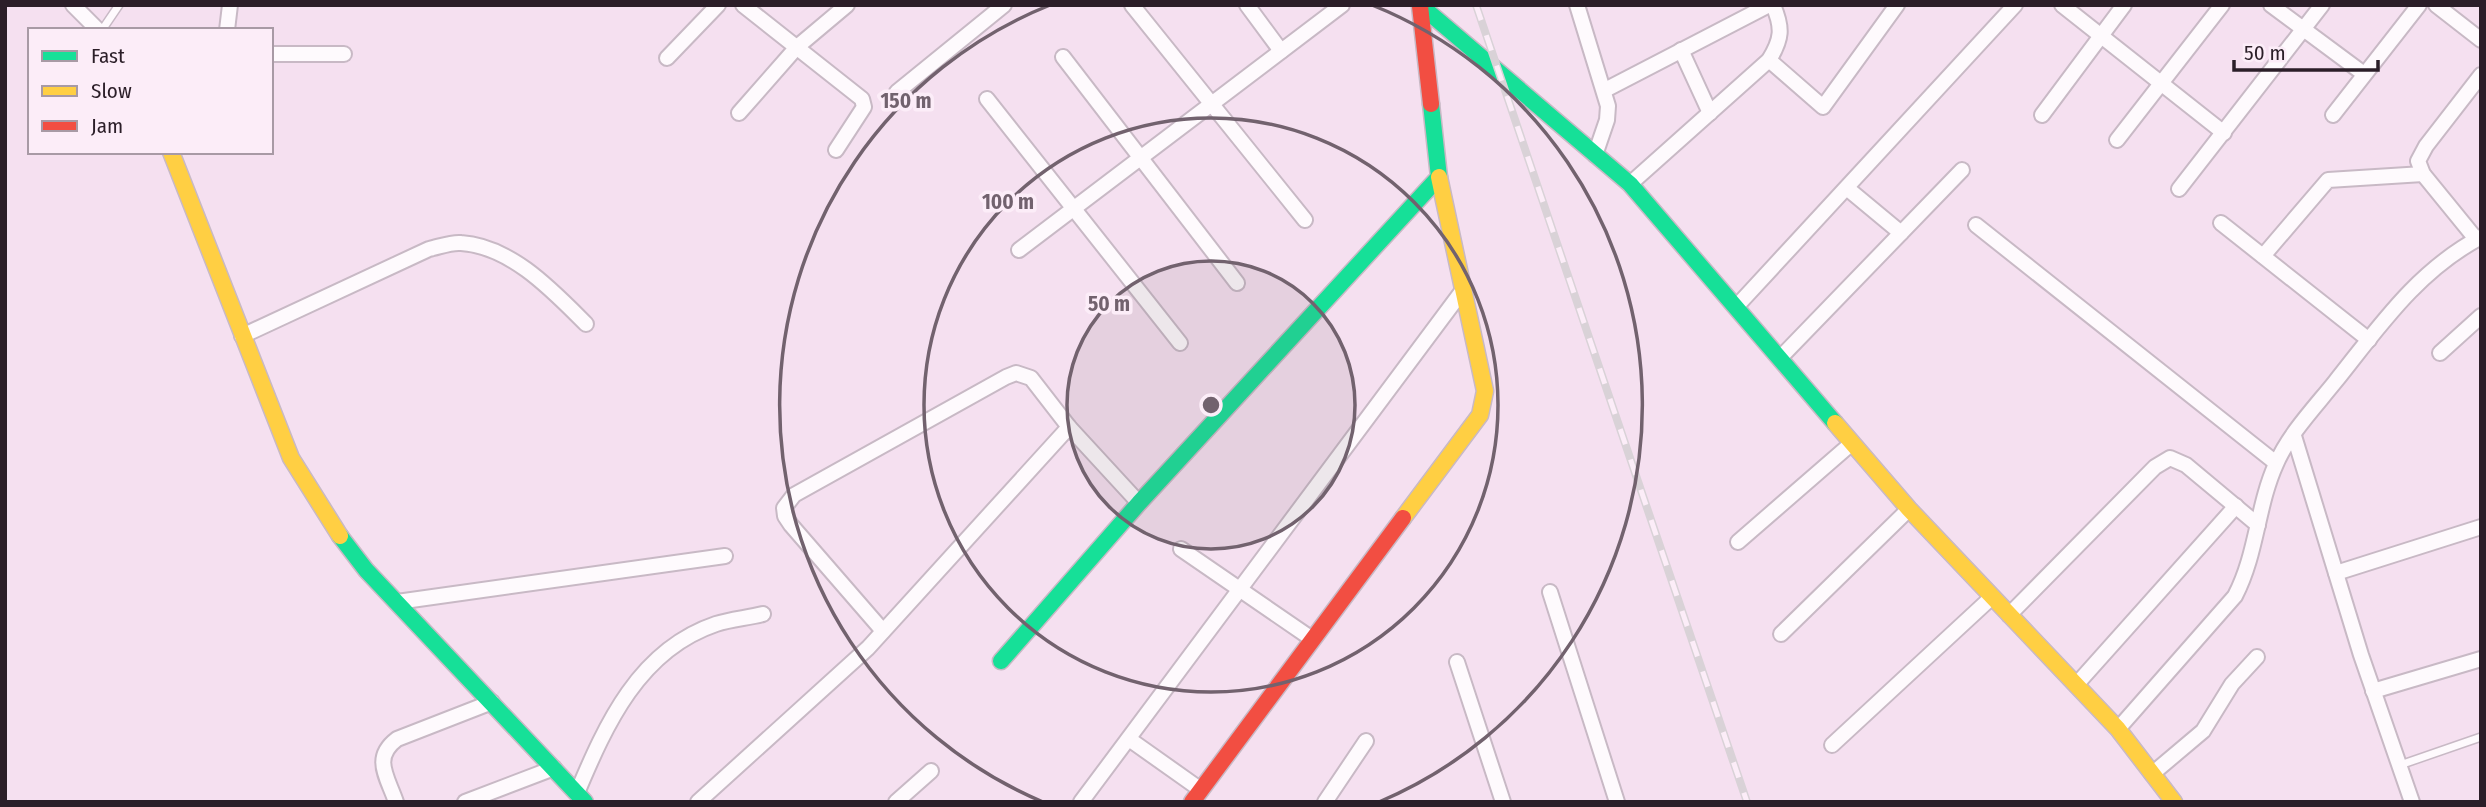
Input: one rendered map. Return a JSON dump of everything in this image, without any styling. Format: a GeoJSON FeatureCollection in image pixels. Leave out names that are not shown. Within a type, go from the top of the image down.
{"type":"FeatureCollection","features":[{"type":"Feature","properties":{"kind":"street"},"geometry":{"type":"LineString","coordinates":[[73,5],[98,28]]}},
{"type":"Feature","properties":{"kind":"street"},"geometry":{"type":"LineString","coordinates":[[228,28],[230,5]]}},
{"type":"Feature","properties":{"kind":"street"},"geometry":{"type":"LineString","coordinates":[[667,58],[718,5]]}},
{"type":"Feature","properties":{"kind":"street"},"geometry":{"type":"LineString","coordinates":[[739,113],[797,47],[847,5]]}},
{"type":"Feature","properties":{"kind":"street"},"geometry":{"type":"LineString","coordinates":[[897,92],[1004,5]]}},
{"type":"Feature","properties":{"kind":"street"},"geometry":{"type":"LineString","coordinates":[[1132,5],[1305,220]]}},
{"type":"Feature","properties":{"kind":"street"},"geometry":{"type":"LineString","coordinates":[[1247,5],[1281,51]]}},
{"type":"Feature","properties":{"kind":"street"},"geometry":{"type":"LineString","coordinates":[[1019,250],[1342,5]]}},
{"type":"Feature","properties":{"kind":"street"},"geometry":{"type":"LineString","coordinates":[[1577,5],[1605,90],[1607,120],[1595,155]]}},
{"type":"Feature","properties":{"kind":"street"},"geometry":{"type":"LineString","coordinates":[[1605,90],[1771,5],[1782,32],[1780,42],[1769,60],[1630,184]]}},
{"type":"Feature","properties":{"kind":"street"},"geometry":{"type":"LineString","coordinates":[[1769,60],[1823,107],[1896,5]]}},
{"type":"Feature","properties":{"kind":"street"},"geometry":{"type":"LineString","coordinates":[[1736,307],[1848,189],[2015,5]]}},
{"type":"Feature","properties":{"kind":"street"},"geometry":{"type":"LineString","coordinates":[[2062,5],[2224,133]]}},
{"type":"Feature","properties":{"kind":"street"},"geometry":{"type":"LineString","coordinates":[[2042,115],[2124,5]]}},
{"type":"Feature","properties":{"kind":"street"},"geometry":{"type":"LineString","coordinates":[[2118,140],[2222,5]]}},
{"type":"Feature","properties":{"kind":"street"},"geometry":{"type":"LineString","coordinates":[[2271,5],[2364,74]]}},
{"type":"Feature","properties":{"kind":"street"},"geometry":{"type":"LineString","coordinates":[[2179,189],[2305,31],[2322,5]]}},
{"type":"Feature","properties":{"kind":"street"},"geometry":{"type":"LineString","coordinates":[[2333,115],[2419,5]]}},
{"type":"Feature","properties":{"kind":"street"},"geometry":{"type":"LineString","coordinates":[[2436,5],[2454,11],[2481,40]]}},
{"type":"Feature","properties":{"kind":"street"},"geometry":{"type":"LineString","coordinates":[[745,6],[864,103],[836,150]]}},
{"type":"Feature","properties":{"kind":"street"},"geometry":{"type":"LineString","coordinates":[[1420,6],[1630,184],[1909,509],[2118,729],[2174,802]]}},
{"type":"Feature","properties":{"kind":"street"},"geometry":{"type":"LineString","coordinates":[[1129,739],[1197,796],[1480,415],[1485,391],[1439,177],[1420,6]]}},
{"type":"Feature","properties":{"kind":"street"},"geometry":{"type":"LineString","coordinates":[[1681,50],[1710,113]]}},
{"type":"Feature","properties":{"kind":"street"},"geometry":{"type":"LineString","coordinates":[[273,54],[344,54]]}},
{"type":"Feature","properties":{"kind":"street"},"geometry":{"type":"LineString","coordinates":[[1063,57],[1237,284]]}},
{"type":"Feature","properties":{"kind":"street"},"geometry":{"type":"LineString","coordinates":[[2118,729],[2235,596],[2245,577],[2276,463],[2294,436],[2422,276],[2479,238],[2423,174],[2418,162],[2420,155],[2481,75]]}},
{"type":"Feature","properties":{"kind":"street"},"geometry":{"type":"LineString","coordinates":[[987,99],[1180,343]]}},
{"type":"Feature","properties":{"kind":"street"},"geometry":{"type":"LineString","coordinates":[[171,154],[291,458],[329,522],[366,570],[581,797],[602,732],[619,704],[648,667],[683,639],[716,624],[763,614]]}},
{"type":"Feature","properties":{"kind":"street"},"geometry":{"type":"LineString","coordinates":[[1780,358],[1962,170]]}},
{"type":"Feature","properties":{"kind":"street"},"geometry":{"type":"LineString","coordinates":[[2263,256],[2328,180],[2423,174]]}},
{"type":"Feature","properties":{"kind":"street"},"geometry":{"type":"LineString","coordinates":[[1001,661],[1139,503],[1439,177]]}},
{"type":"Feature","properties":{"kind":"street"},"geometry":{"type":"LineString","coordinates":[[1848,189],[1900,233]]}},
{"type":"Feature","properties":{"kind":"street"},"geometry":{"type":"LineString","coordinates":[[2221,223],[2369,340]]}},
{"type":"Feature","properties":{"kind":"street"},"geometry":{"type":"LineString","coordinates":[[1976,226],[2276,463]]}},
{"type":"Feature","properties":{"kind":"street"},"geometry":{"type":"LineString","coordinates":[[242,336],[429,249],[459,243],[489,249],[517,265],[552,290],[586,324]]}},
{"type":"Feature","properties":{"kind":"street"},"geometry":{"type":"LineString","coordinates":[[1081,802],[1463,290]]}},
{"type":"Feature","properties":{"kind":"street"},"geometry":{"type":"LineString","coordinates":[[2440,353],[2481,316]]}},
{"type":"Feature","properties":{"kind":"street"},"geometry":{"type":"LineString","coordinates":[[883,631],[791,525],[785,516],[787,502],[794,495],[1016,373],[1031,378],[1069,427],[1139,503]]}},
{"type":"Feature","properties":{"kind":"street"},"geometry":{"type":"LineString","coordinates":[[698,802],[883,631],[1069,427]]}},
{"type":"Feature","properties":{"kind":"street"},"geometry":{"type":"LineString","coordinates":[[2294,436],[2374,691],[2412,802]]}},
{"type":"Feature","properties":{"kind":"street"},"geometry":{"type":"LineString","coordinates":[[1738,542],[1852,443]]}},
{"type":"Feature","properties":{"kind":"street"},"geometry":{"type":"LineString","coordinates":[[2010,615],[2164,460],[2177,459],[2258,525]]}},
{"type":"Feature","properties":{"kind":"street"},"geometry":{"type":"LineString","coordinates":[[2076,685],[2235,506]]}},
{"type":"Feature","properties":{"kind":"street"},"geometry":{"type":"LineString","coordinates":[[1781,634],[1909,509]]}},
{"type":"Feature","properties":{"kind":"street"},"geometry":{"type":"LineString","coordinates":[[2336,573],[2481,527]]}},
{"type":"Feature","properties":{"kind":"street"},"geometry":{"type":"LineString","coordinates":[[1181,549],[1312,639]]}},
{"type":"Feature","properties":{"kind":"street"},"geometry":{"type":"LineString","coordinates":[[397,602],[725,556]]}},
{"type":"Feature","properties":{"kind":"street"},"geometry":{"type":"LineString","coordinates":[[1550,592],[1616,802]]}},
{"type":"Feature","properties":{"kind":"street"},"geometry":{"type":"LineString","coordinates":[[1832,745],[1992,597]]}},
{"type":"Feature","properties":{"kind":"street"},"geometry":{"type":"LineString","coordinates":[[2152,774],[2203,732],[2232,684],[2257,657]]}},
{"type":"Feature","properties":{"kind":"street"},"geometry":{"type":"LineString","coordinates":[[2374,691],[2481,659]]}},
{"type":"Feature","properties":{"kind":"street"},"geometry":{"type":"LineString","coordinates":[[1457,662],[1503,802]]}},
{"type":"Feature","properties":{"kind":"street"},"geometry":{"type":"LineString","coordinates":[[396,802],[382,761],[385,748],[397,738],[492,702]]}},
{"type":"Feature","properties":{"kind":"street"},"geometry":{"type":"LineString","coordinates":[[1325,802],[1366,741]]}},
{"type":"Feature","properties":{"kind":"street"},"geometry":{"type":"LineString","coordinates":[[465,802],[554,768]]}},
{"type":"Feature","properties":{"kind":"street"},"geometry":{"type":"LineString","coordinates":[[896,802],[931,771]]}},
{"type":"Feature","properties":{"kind":"lane"},"geometry":{"type":"LineString","coordinates":[[102,28],[119,5]]}},
{"type":"Feature","properties":{"kind":"lane"},"geometry":{"type":"LineString","coordinates":[[2400,765],[2481,737]]}},
{"type":"Feature","properties":{"kind":"railway"},"geometry":{"type":"LineString","coordinates":[[1476,5],[1747,802]]}},
{"type":"Feature","properties":{"kind":"traffic: fast"},"geometry":{"type":"LineString","coordinates":[[1420,5],[1630,184],[1835,423]]}},
{"type":"Feature","properties":{"kind":"traffic: fast"},"geometry":{"type":"LineString","coordinates":[[1001,661],[1139,503],[1439,177],[1431,104]]}},
{"type":"Feature","properties":{"kind":"traffic: fast"},"geometry":{"type":"LineString","coordinates":[[340,536],[366,570],[585,802]]}},
{"type":"Feature","properties":{"kind":"traffic: slow"},"geometry":{"type":"LineString","coordinates":[[172,154],[291,458],[340,536]]}},
{"type":"Feature","properties":{"kind":"traffic: slow"},"geometry":{"type":"LineString","coordinates":[[1403,518],[1480,415],[1485,391],[1439,177]]}},
{"type":"Feature","properties":{"kind":"traffic: slow"},"geometry":{"type":"LineString","coordinates":[[1835,423],[1909,509],[2118,729],[2174,802]]}},
{"type":"Feature","properties":{"kind":"traffic: jam"},"geometry":{"type":"LineString","coordinates":[[1420,6],[1431,104]]}},
{"type":"Feature","properties":{"kind":"traffic: jam"},"geometry":{"type":"LineString","coordinates":[[1192,802],[1403,518]]}}]}
